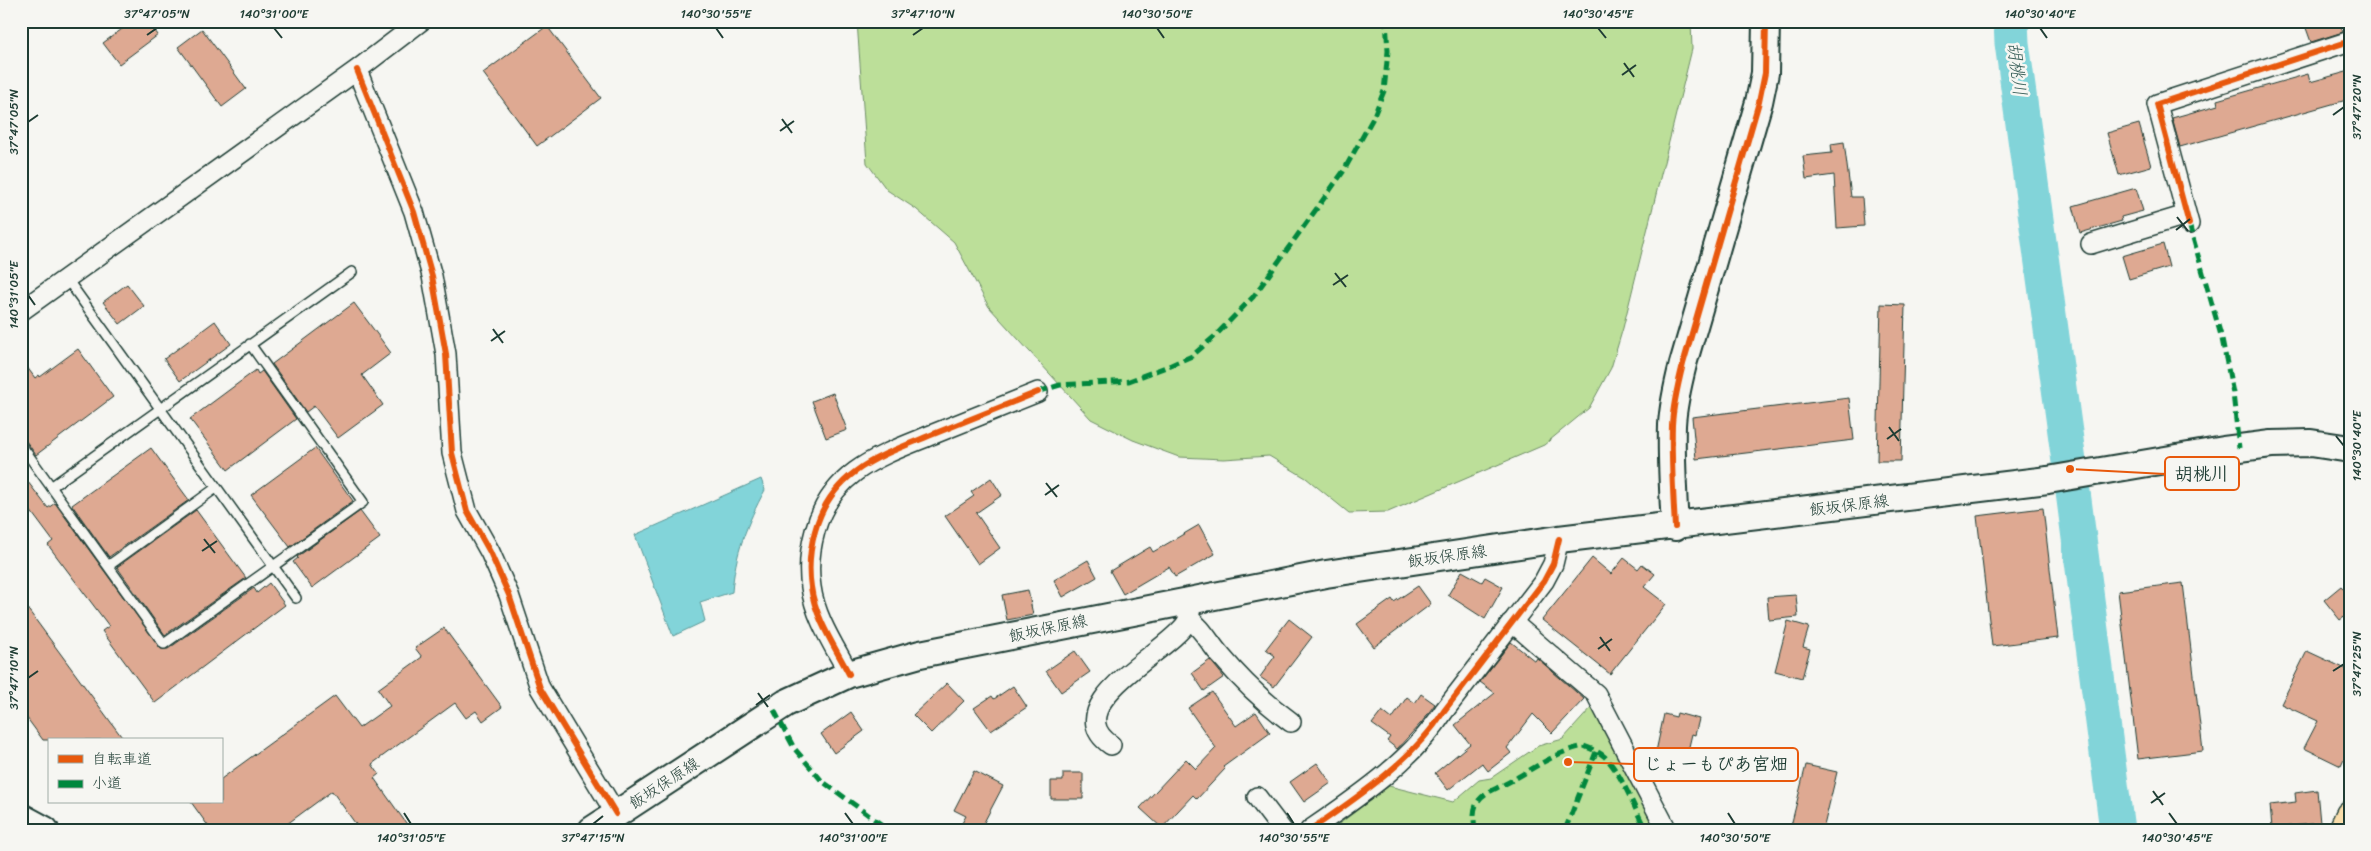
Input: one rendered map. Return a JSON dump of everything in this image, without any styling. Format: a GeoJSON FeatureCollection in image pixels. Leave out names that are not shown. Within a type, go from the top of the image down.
{"type":"FeatureCollection","features":[{"type":"Feature","properties":{"kind":"main road"},"geometry":{"type":"LineString","coordinates":[[1675,527],[1672,424],[1676,396],[1682,364],[1759,102],[1765,72],[1766,21]]}},
{"type":"Feature","properties":{"kind":"main road","name":"飯坂保原線"},"geometry":{"type":"LineString","coordinates":[[592,830],[786,703],[849,674],[920,654],[1189,609],[1326,574],[1559,539],[1675,527],[2048,480],[2224,450],[2271,444],[2311,443],[2350,449]]}},
{"type":"Feature","properties":{"kind":"main road"},"geometry":{"type":"LineString","coordinates":[[2343,830],[2350,815]]}},
{"type":"Feature","properties":{"kind":"main road"},"geometry":{"type":"LineString","coordinates":[[21,817],[45,830]]}},
{"type":"Feature","properties":{"kind":"street"},"geometry":{"type":"LineString","coordinates":[[21,311],[357,70],[422,21]]}},
{"type":"Feature","properties":{"kind":"street"},"geometry":{"type":"LineString","coordinates":[[2091,244],[2188,219],[2157,104],[2350,42]]}},
{"type":"Feature","properties":{"kind":"street"},"geometry":{"type":"LineString","coordinates":[[357,70],[414,212],[432,276],[446,354],[452,453],[467,511],[490,552],[509,595],[540,688],[616,814]]}},
{"type":"Feature","properties":{"kind":"street"},"geometry":{"type":"LineString","coordinates":[[849,674],[820,617],[811,588],[809,564],[812,542],[819,517],[829,499],[850,474],[880,456],[1038,392]]}},
{"type":"Feature","properties":{"kind":"street"},"geometry":{"type":"LineString","coordinates":[[1310,830],[1370,786],[1414,750],[1432,729],[1544,581],[1553,564],[1559,539]]}},
{"type":"Feature","properties":{"kind":"street"},"geometry":{"type":"LineString","coordinates":[[1189,609],[1194,622],[1220,656],[1252,690],[1291,722]]}},
{"type":"Feature","properties":{"kind":"street"},"geometry":{"type":"LineString","coordinates":[[1111,745],[1099,734],[1095,727],[1094,719],[1099,708],[1122,679],[1176,634],[1189,609]]}},
{"type":"Feature","properties":{"kind":"street"},"geometry":{"type":"LineString","coordinates":[[1512,622],[1596,694],[1667,830]]}},
{"type":"Feature","properties":{"kind":"street"},"geometry":{"type":"LineString","coordinates":[[1257,797],[1282,830]]}},
{"type":"Feature","properties":{"kind":"lane"},"geometry":{"type":"LineString","coordinates":[[51,487],[352,272]]}},
{"type":"Feature","properties":{"kind":"lane"},"geometry":{"type":"LineString","coordinates":[[66,279],[296,598]]}},
{"type":"Feature","properties":{"kind":"lane"},"geometry":{"type":"LineString","coordinates":[[21,445],[164,644],[363,502],[250,344]]}},
{"type":"Feature","properties":{"kind":"lane"},"geometry":{"type":"LineString","coordinates":[[108,566],[216,488]]}},
{"type":"Feature","properties":{"kind":"green space"},"geometry":{"type":"Polygon","coordinates":[[[857,21],[1691,21],[1692,49],[1623,328],[1611,368],[1589,408],[1544,445],[1388,512],[1349,513],[1306,478],[1269,456],[1224,459],[1179,457],[1133,440],[1091,419],[989,307],[954,242],[916,209],[887,190],[867,163],[857,21]]]}},
{"type":"Feature","properties":{"kind":"green space"},"geometry":{"type":"Polygon","coordinates":[[[1592,707],[1658,830],[1331,830],[1389,786],[1453,802],[1479,780],[1491,778],[1538,746],[1563,739],[1592,707]]]}},
{"type":"Feature","properties":{"kind":"water"},"geometry":{"type":"Polygon","coordinates":[[[761,479],[765,490],[743,539],[736,565],[732,592],[700,602],[705,621],[673,636],[635,535],[761,479]]]}},
{"type":"Feature","properties":{"kind":"building"},"geometry":{"type":"Polygon","coordinates":[[[133,21],[148,21],[158,35],[119,64],[103,43],[133,21]]]}},
{"type":"Feature","properties":{"kind":"building"},"geometry":{"type":"Polygon","coordinates":[[[2324,21],[2339,21],[2343,32],[2311,42],[2306,28],[2324,21]]]}},
{"type":"Feature","properties":{"kind":"building"},"geometry":{"type":"Polygon","coordinates":[[[547,26],[601,98],[537,146],[483,73],[547,26]]]}},
{"type":"Feature","properties":{"kind":"building"},"geometry":{"type":"Polygon","coordinates":[[[202,29],[246,89],[222,107],[178,47],[202,29]]]}},
{"type":"Feature","properties":{"kind":"building"},"geometry":{"type":"Polygon","coordinates":[[[2350,71],[2350,99],[2180,147],[2172,118],[2218,105],[2217,100],[2308,74],[2310,82],[2350,71]]]}},
{"type":"Feature","properties":{"kind":"building"},"geometry":{"type":"Polygon","coordinates":[[[2139,124],[2151,166],[2119,175],[2107,133],[2139,124]]]}},
{"type":"Feature","properties":{"kind":"building"},"geometry":{"type":"Polygon","coordinates":[[[1844,142],[1851,197],[1862,197],[1864,226],[1837,228],[1834,175],[1806,179],[1803,156],[1832,153],[1831,144],[1844,142]]]}},
{"type":"Feature","properties":{"kind":"building"},"geometry":{"type":"Polygon","coordinates":[[[2136,188],[2143,211],[2121,217],[2122,221],[2080,233],[2073,206],[2136,188]]]}},
{"type":"Feature","properties":{"kind":"building"},"geometry":{"type":"Polygon","coordinates":[[[2163,244],[2169,267],[2129,279],[2122,256],[2163,244]]]}},
{"type":"Feature","properties":{"kind":"building"},"geometry":{"type":"Polygon","coordinates":[[[127,284],[144,306],[120,324],[103,302],[127,284]]]}},
{"type":"Feature","properties":{"kind":"building"},"geometry":{"type":"Polygon","coordinates":[[[354,303],[391,353],[362,375],[383,405],[338,438],[314,406],[306,412],[272,364],[354,303]]]}},
{"type":"Feature","properties":{"kind":"building"},"geometry":{"type":"Polygon","coordinates":[[[1881,304],[1905,305],[1901,461],[1877,461],[1881,304]]]}},
{"type":"Feature","properties":{"kind":"building"},"geometry":{"type":"Polygon","coordinates":[[[215,321],[231,344],[180,381],[164,359],[215,321]]]}},
{"type":"Feature","properties":{"kind":"building"},"geometry":{"type":"Polygon","coordinates":[[[78,349],[113,397],[36,455],[26,441],[21,439],[21,359],[35,378],[39,375],[40,377],[78,349]]]}},
{"type":"Feature","properties":{"kind":"building"},"geometry":{"type":"Polygon","coordinates":[[[256,370],[258,374],[262,371],[296,419],[228,470],[190,419],[256,370]]]}},
{"type":"Feature","properties":{"kind":"building"},"geometry":{"type":"Polygon","coordinates":[[[833,393],[847,430],[826,438],[812,401],[833,393]]]}},
{"type":"Feature","properties":{"kind":"building"},"geometry":{"type":"Polygon","coordinates":[[[1849,398],[1854,440],[1696,459],[1692,417],[1849,398]]]}},
{"type":"Feature","properties":{"kind":"building"},"geometry":{"type":"Polygon","coordinates":[[[151,448],[189,500],[109,557],[72,505],[151,448]]]}},
{"type":"Feature","properties":{"kind":"building"},"geometry":{"type":"Polygon","coordinates":[[[315,448],[353,501],[290,547],[251,495],[315,448]]]}},
{"type":"Feature","properties":{"kind":"building"},"geometry":{"type":"Polygon","coordinates":[[[21,473],[48,508],[55,503],[161,649],[168,649],[254,588],[257,593],[269,583],[285,605],[155,703],[102,631],[109,626],[48,545],[53,541],[21,498],[21,473]]]}},
{"type":"Feature","properties":{"kind":"building"},"geometry":{"type":"Polygon","coordinates":[[[991,478],[1002,495],[976,513],[1000,548],[978,564],[945,516],[974,496],[971,492],[991,478]]]}},
{"type":"Feature","properties":{"kind":"building"},"geometry":{"type":"Polygon","coordinates":[[[2043,508],[2058,638],[1992,646],[1977,516],[2043,508]]]}},
{"type":"Feature","properties":{"kind":"building"},"geometry":{"type":"Polygon","coordinates":[[[196,510],[246,578],[165,635],[117,567],[196,510]]]}},
{"type":"Feature","properties":{"kind":"building"},"geometry":{"type":"Polygon","coordinates":[[[360,511],[380,538],[312,588],[293,562],[297,557],[360,511]]]}},
{"type":"Feature","properties":{"kind":"building"},"geometry":{"type":"Polygon","coordinates":[[[1199,525],[1215,554],[1175,577],[1169,567],[1123,594],[1110,571],[1150,547],[1153,552],[1199,525]]]}},
{"type":"Feature","properties":{"kind":"building"},"geometry":{"type":"Polygon","coordinates":[[[1592,558],[1611,574],[1624,558],[1638,569],[1642,564],[1655,574],[1644,587],[1666,604],[1610,674],[1542,620],[1592,558]]]}},
{"type":"Feature","properties":{"kind":"building"},"geometry":{"type":"Polygon","coordinates":[[[1088,560],[1097,577],[1063,597],[1054,580],[1088,560]]]}},
{"type":"Feature","properties":{"kind":"building"},"geometry":{"type":"Polygon","coordinates":[[[1462,571],[1482,582],[1485,577],[1503,587],[1485,619],[1448,595],[1462,571]]]}},
{"type":"Feature","properties":{"kind":"building"},"geometry":{"type":"Polygon","coordinates":[[[2183,583],[2203,751],[2138,759],[2118,591],[2183,583]]]}},
{"type":"Feature","properties":{"kind":"building"},"geometry":{"type":"Polygon","coordinates":[[[1418,586],[1431,604],[1374,647],[1357,624],[1392,599],[1394,602],[1418,586]]]}},
{"type":"Feature","properties":{"kind":"building"},"geometry":{"type":"Polygon","coordinates":[[[2341,586],[2350,596],[2350,613],[2340,620],[2324,600],[2341,586]]]}},
{"type":"Feature","properties":{"kind":"building"},"geometry":{"type":"Polygon","coordinates":[[[1028,590],[1033,615],[1007,620],[1002,595],[1028,590]]]}},
{"type":"Feature","properties":{"kind":"building"},"geometry":{"type":"Polygon","coordinates":[[[1796,595],[1798,617],[1769,620],[1767,597],[1796,595]]]}},
{"type":"Feature","properties":{"kind":"building"},"geometry":{"type":"Polygon","coordinates":[[[21,600],[123,738],[48,738],[48,740],[43,740],[21,710],[21,600]]]}},
{"type":"Feature","properties":{"kind":"building"},"geometry":{"type":"Polygon","coordinates":[[[1289,619],[1312,637],[1274,687],[1260,677],[1275,656],[1266,649],[1289,619]]]}},
{"type":"Feature","properties":{"kind":"building"},"geometry":{"type":"Polygon","coordinates":[[[1788,621],[1809,627],[1803,647],[1810,649],[1802,678],[1775,671],[1788,621]]]}},
{"type":"Feature","properties":{"kind":"building"},"geometry":{"type":"Polygon","coordinates":[[[444,628],[502,707],[483,721],[476,711],[466,718],[455,703],[372,764],[379,774],[374,778],[411,830],[360,830],[332,791],[287,824],[291,830],[211,830],[192,804],[222,804],[222,778],[335,696],[359,728],[390,706],[378,689],[422,657],[415,648],[444,628]]]}},
{"type":"Feature","properties":{"kind":"building"},"geometry":{"type":"Polygon","coordinates":[[[1511,642],[1535,661],[1537,658],[1584,699],[1552,733],[1533,714],[1507,748],[1511,753],[1488,771],[1482,763],[1448,790],[1435,773],[1470,744],[1455,725],[1495,693],[1480,682],[1511,642]]]}},
{"type":"Feature","properties":{"kind":"building"},"geometry":{"type":"Polygon","coordinates":[[[1075,651],[1090,672],[1061,692],[1046,671],[1075,651]]]}},
{"type":"Feature","properties":{"kind":"building"},"geometry":{"type":"Polygon","coordinates":[[[2307,651],[2350,671],[2350,747],[2341,766],[2304,748],[2318,721],[2281,704],[2307,651]]]}},
{"type":"Feature","properties":{"kind":"building"},"geometry":{"type":"Polygon","coordinates":[[[1210,660],[1224,677],[1204,691],[1192,673],[1210,660]]]}},
{"type":"Feature","properties":{"kind":"building"},"geometry":{"type":"Polygon","coordinates":[[[947,683],[964,701],[931,733],[913,715],[947,683]]]}},
{"type":"Feature","properties":{"kind":"building"},"geometry":{"type":"Polygon","coordinates":[[[1013,686],[1027,707],[991,731],[974,708],[992,696],[994,699],[1013,686]]]}},
{"type":"Feature","properties":{"kind":"building"},"geometry":{"type":"Polygon","coordinates":[[[1212,692],[1236,726],[1256,712],[1270,733],[1223,767],[1225,769],[1197,799],[1193,795],[1162,828],[1140,808],[1186,759],[1196,769],[1216,748],[1188,708],[1212,692]]]}},
{"type":"Feature","properties":{"kind":"building"},"geometry":{"type":"Polygon","coordinates":[[[1421,694],[1435,704],[1422,722],[1397,749],[1387,741],[1390,737],[1372,724],[1382,711],[1392,719],[1407,697],[1415,703],[1421,694]]]}},
{"type":"Feature","properties":{"kind":"building"},"geometry":{"type":"Polygon","coordinates":[[[851,712],[864,731],[834,753],[821,734],[851,712]]]}},
{"type":"Feature","properties":{"kind":"building"},"geometry":{"type":"Polygon","coordinates":[[[1677,713],[1699,719],[1695,735],[1692,734],[1683,772],[1653,766],[1664,714],[1676,717],[1677,713]]]}},
{"type":"Feature","properties":{"kind":"building"},"geometry":{"type":"Polygon","coordinates":[[[1317,763],[1331,783],[1304,802],[1290,782],[1317,763]]]}},
{"type":"Feature","properties":{"kind":"building"},"geometry":{"type":"Polygon","coordinates":[[[1806,765],[1837,772],[1823,830],[1790,830],[1806,765]]]}},
{"type":"Feature","properties":{"kind":"building"},"geometry":{"type":"Polygon","coordinates":[[[974,771],[1003,786],[980,830],[958,830],[966,816],[954,810],[974,771]]]}},
{"type":"Feature","properties":{"kind":"building"},"geometry":{"type":"Polygon","coordinates":[[[1063,773],[1083,773],[1083,799],[1051,799],[1051,781],[1063,781],[1063,773]]]}},
{"type":"Feature","properties":{"kind":"building"},"geometry":{"type":"Polygon","coordinates":[[[2317,790],[2320,823],[2272,828],[2270,805],[2296,802],[2295,793],[2317,790]]]}},
{"type":"Feature","properties":{"kind":"waterway","name":"胡桃川"},"geometry":{"type":"LineString","coordinates":[[2011,21],[2012,43],[2117,830]]}},
{"type":"Feature","properties":{"kind":"marked path"},"geometry":{"type":"LineString","coordinates":[[1038,392],[1060,385],[1129,381],[1192,356],[1215,336],[1253,297],[1343,172],[1373,118],[1384,91],[1388,51],[1386,21]]}},
{"type":"Feature","properties":{"kind":"marked path"},"geometry":{"type":"LineString","coordinates":[[2189,224],[2222,339],[2233,393],[2239,448]]}},
{"type":"Feature","properties":{"kind":"marked path"},"geometry":{"type":"LineString","coordinates":[[774,710],[794,748],[822,781],[889,830]]}},
{"type":"Feature","properties":{"kind":"marked path"},"geometry":{"type":"LineString","coordinates":[[1475,830],[1475,807],[1484,795],[1553,757],[1584,746],[1605,757],[1617,772],[1646,830]]}},
{"type":"Feature","properties":{"kind":"marked path"},"geometry":{"type":"LineString","coordinates":[[1565,830],[1596,752]]}},
{"type":"Feature","properties":{"kind":"cycle path"},"geometry":{"type":"LineString","coordinates":[[1675,527],[1672,450],[1672,425],[1675,402],[1683,364],[1759,102],[1765,73],[1766,21]]}},
{"type":"Feature","properties":{"kind":"cycle path"},"geometry":{"type":"LineString","coordinates":[[2189,224],[2157,104],[2350,41]]}},
{"type":"Feature","properties":{"kind":"cycle path"},"geometry":{"type":"LineString","coordinates":[[357,70],[414,212],[432,276],[446,354],[452,453],[467,511],[490,552],[509,595],[540,688],[616,814]]}},
{"type":"Feature","properties":{"kind":"cycle path"},"geometry":{"type":"LineString","coordinates":[[849,674],[821,621],[813,599],[810,580],[810,559],[815,531],[823,510],[834,493],[847,479],[879,457],[1038,392]]}},
{"type":"Feature","properties":{"kind":"cycle path"},"geometry":{"type":"LineString","coordinates":[[1310,830],[1347,805],[1383,777],[1431,729],[1544,581],[1553,564],[1559,539]]}},
{"type":"Feature","properties":{"kind":"place","name":"胡桃川"},"geometry":{"type":"Point","coordinates":[2070,469]}},
{"type":"Feature","properties":{"kind":"place","name":"じょーもぴあ宮畑"},"geometry":{"type":"Point","coordinates":[1568,762]}}]}
